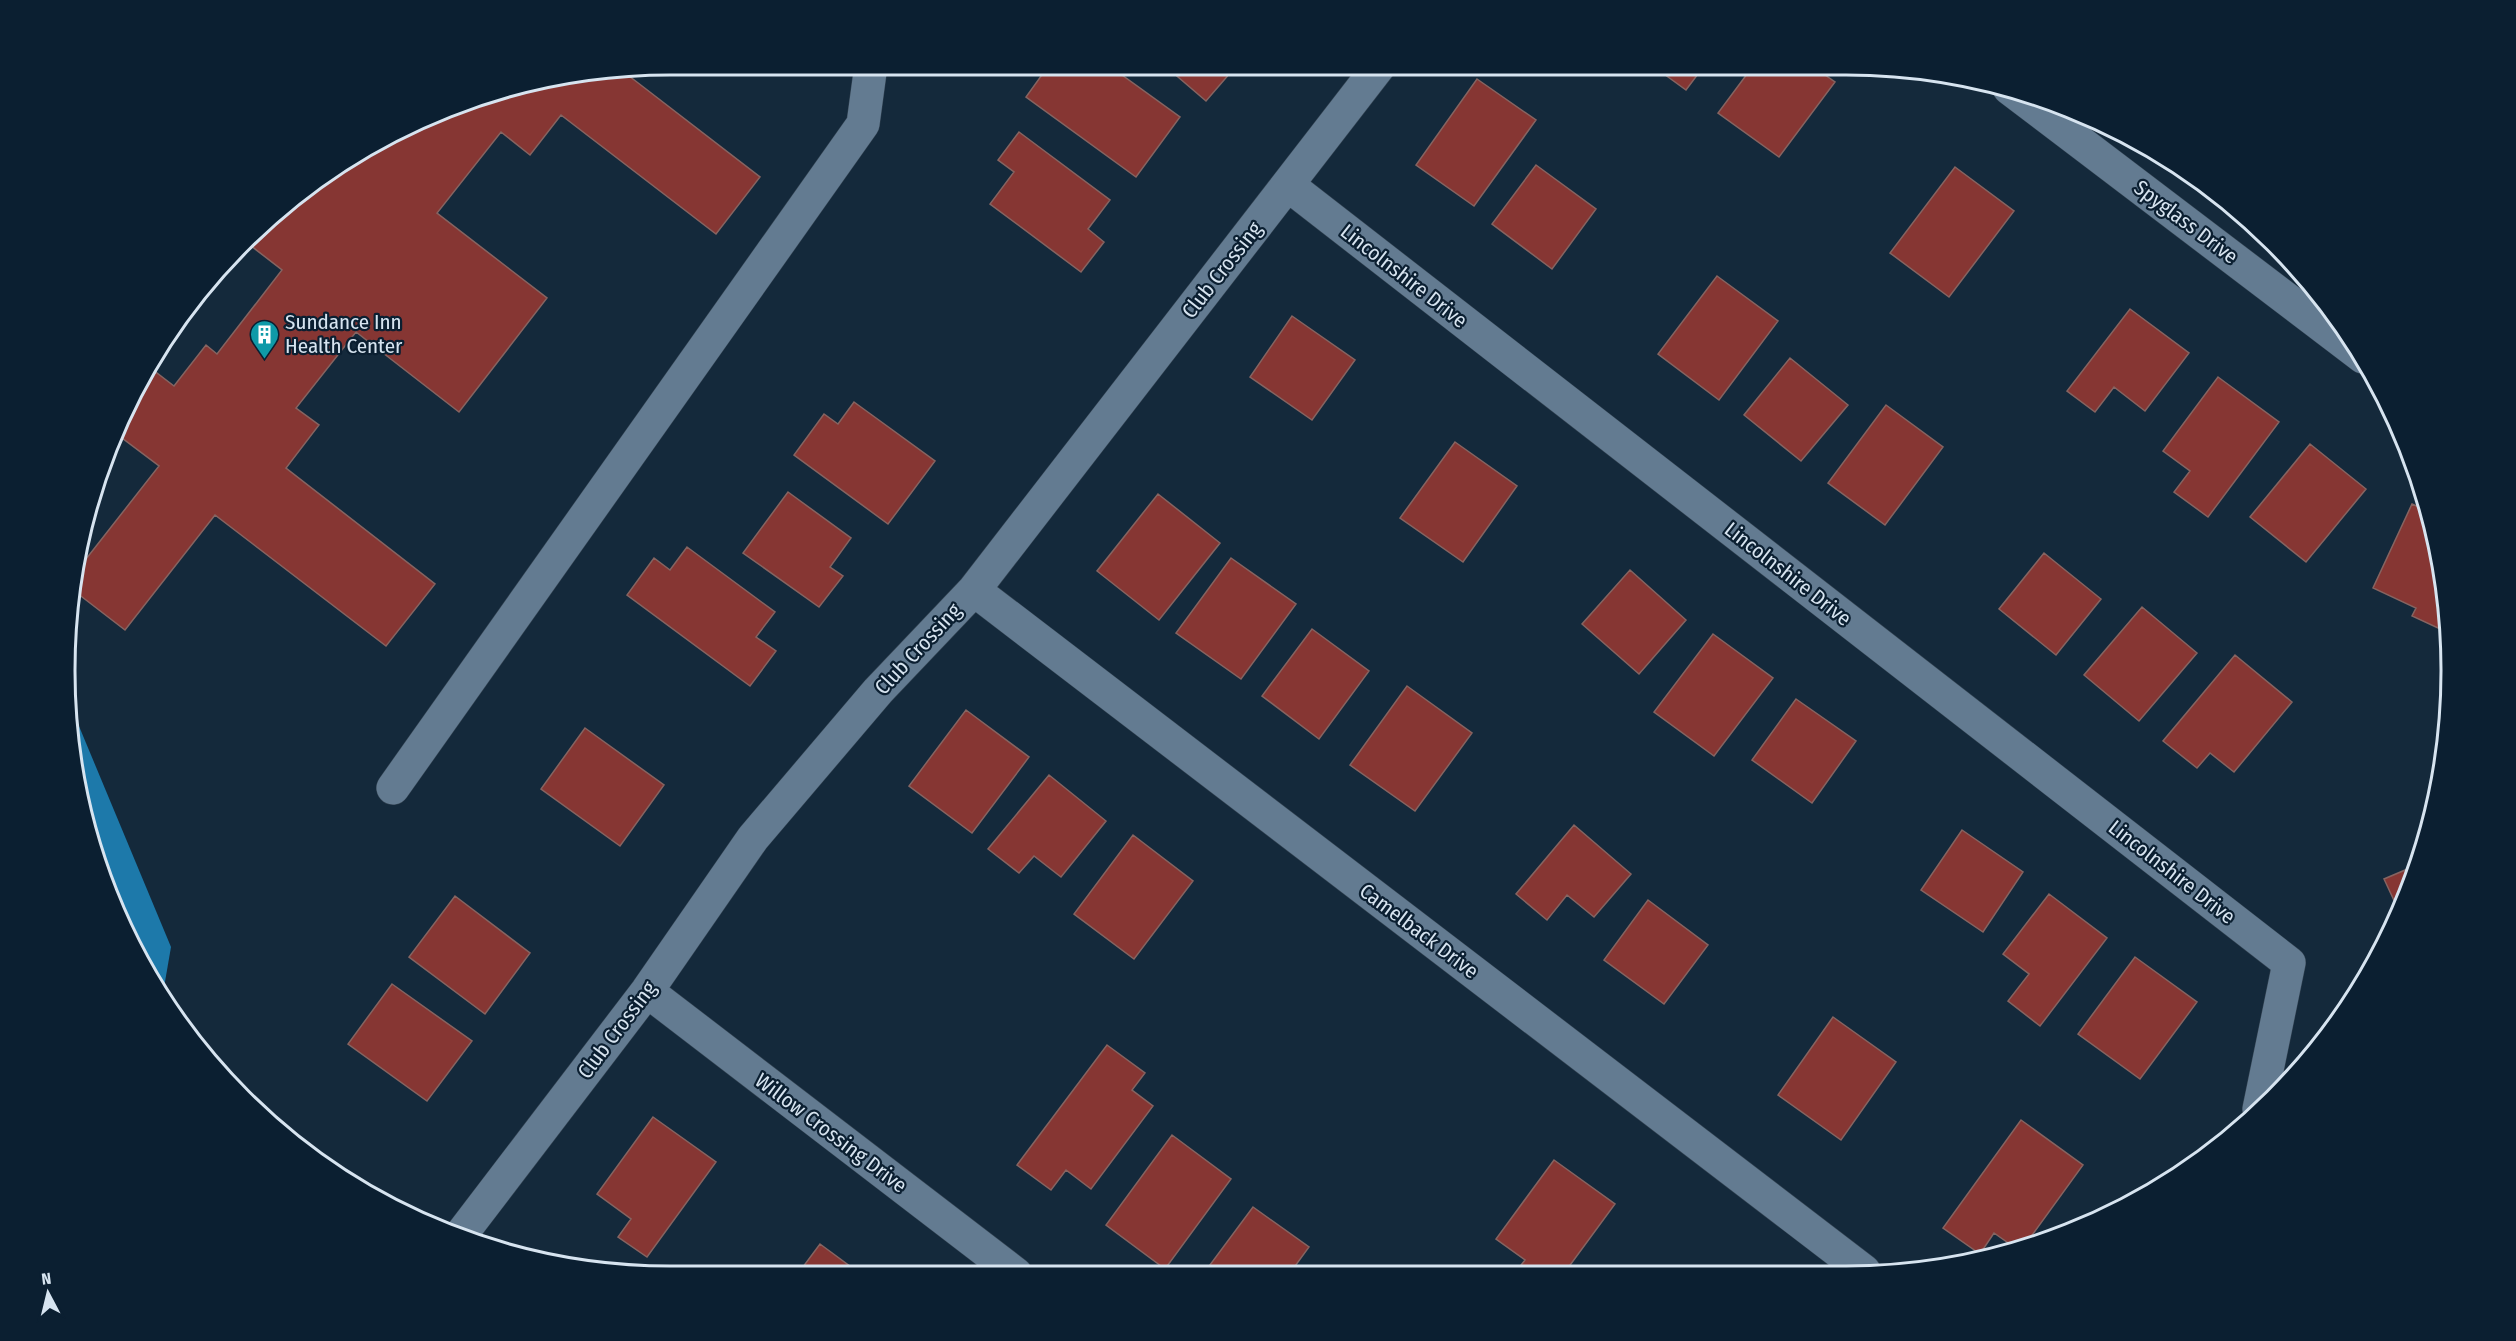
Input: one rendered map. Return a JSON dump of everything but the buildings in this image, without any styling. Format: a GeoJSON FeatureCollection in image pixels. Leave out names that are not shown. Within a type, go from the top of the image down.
{"type":"FeatureCollection","features":[{"type":"Feature","properties":{"kind":"street"},"geometry":{"type":"LineString","coordinates":[[393,788],[863,124],[870,75]]}},
{"type":"Feature","properties":{"kind":"street","name":"Club Crossing"},"geometry":{"type":"LineString","coordinates":[[465,1229],[647,991],[753,838],[878,691],[974,590],[1372,75]]}},
{"type":"Feature","properties":{"kind":"street","name":"Spyglass Drive"},"geometry":{"type":"LineString","coordinates":[[2032,105],[2341,341]]}},
{"type":"Feature","properties":{"kind":"street","name":"Lincolnshire Drive"},"geometry":{"type":"LineString","coordinates":[[1287,185],[2289,963],[2261,1097]]}},
{"type":"Feature","properties":{"kind":"street","name":"Camelback Drive"},"geometry":{"type":"LineString","coordinates":[[974,590],[1857,1266]]}},
{"type":"Feature","properties":{"kind":"street","name":"Willow Crossing Drive"},"geometry":{"type":"LineString","coordinates":[[647,991],[1006,1266]]}},
{"type":"Feature","properties":{"kind":"water"},"geometry":{"type":"Polygon","coordinates":[[[77,722],[171,947],[165,984],[136,934],[107,862],[86,787],[77,722]]]}},
{"type":"Feature","properties":{"kind":"place","name":"Sundance Inn Health Center"},"geometry":{"type":"Point","coordinates":[264,360]}}]}
